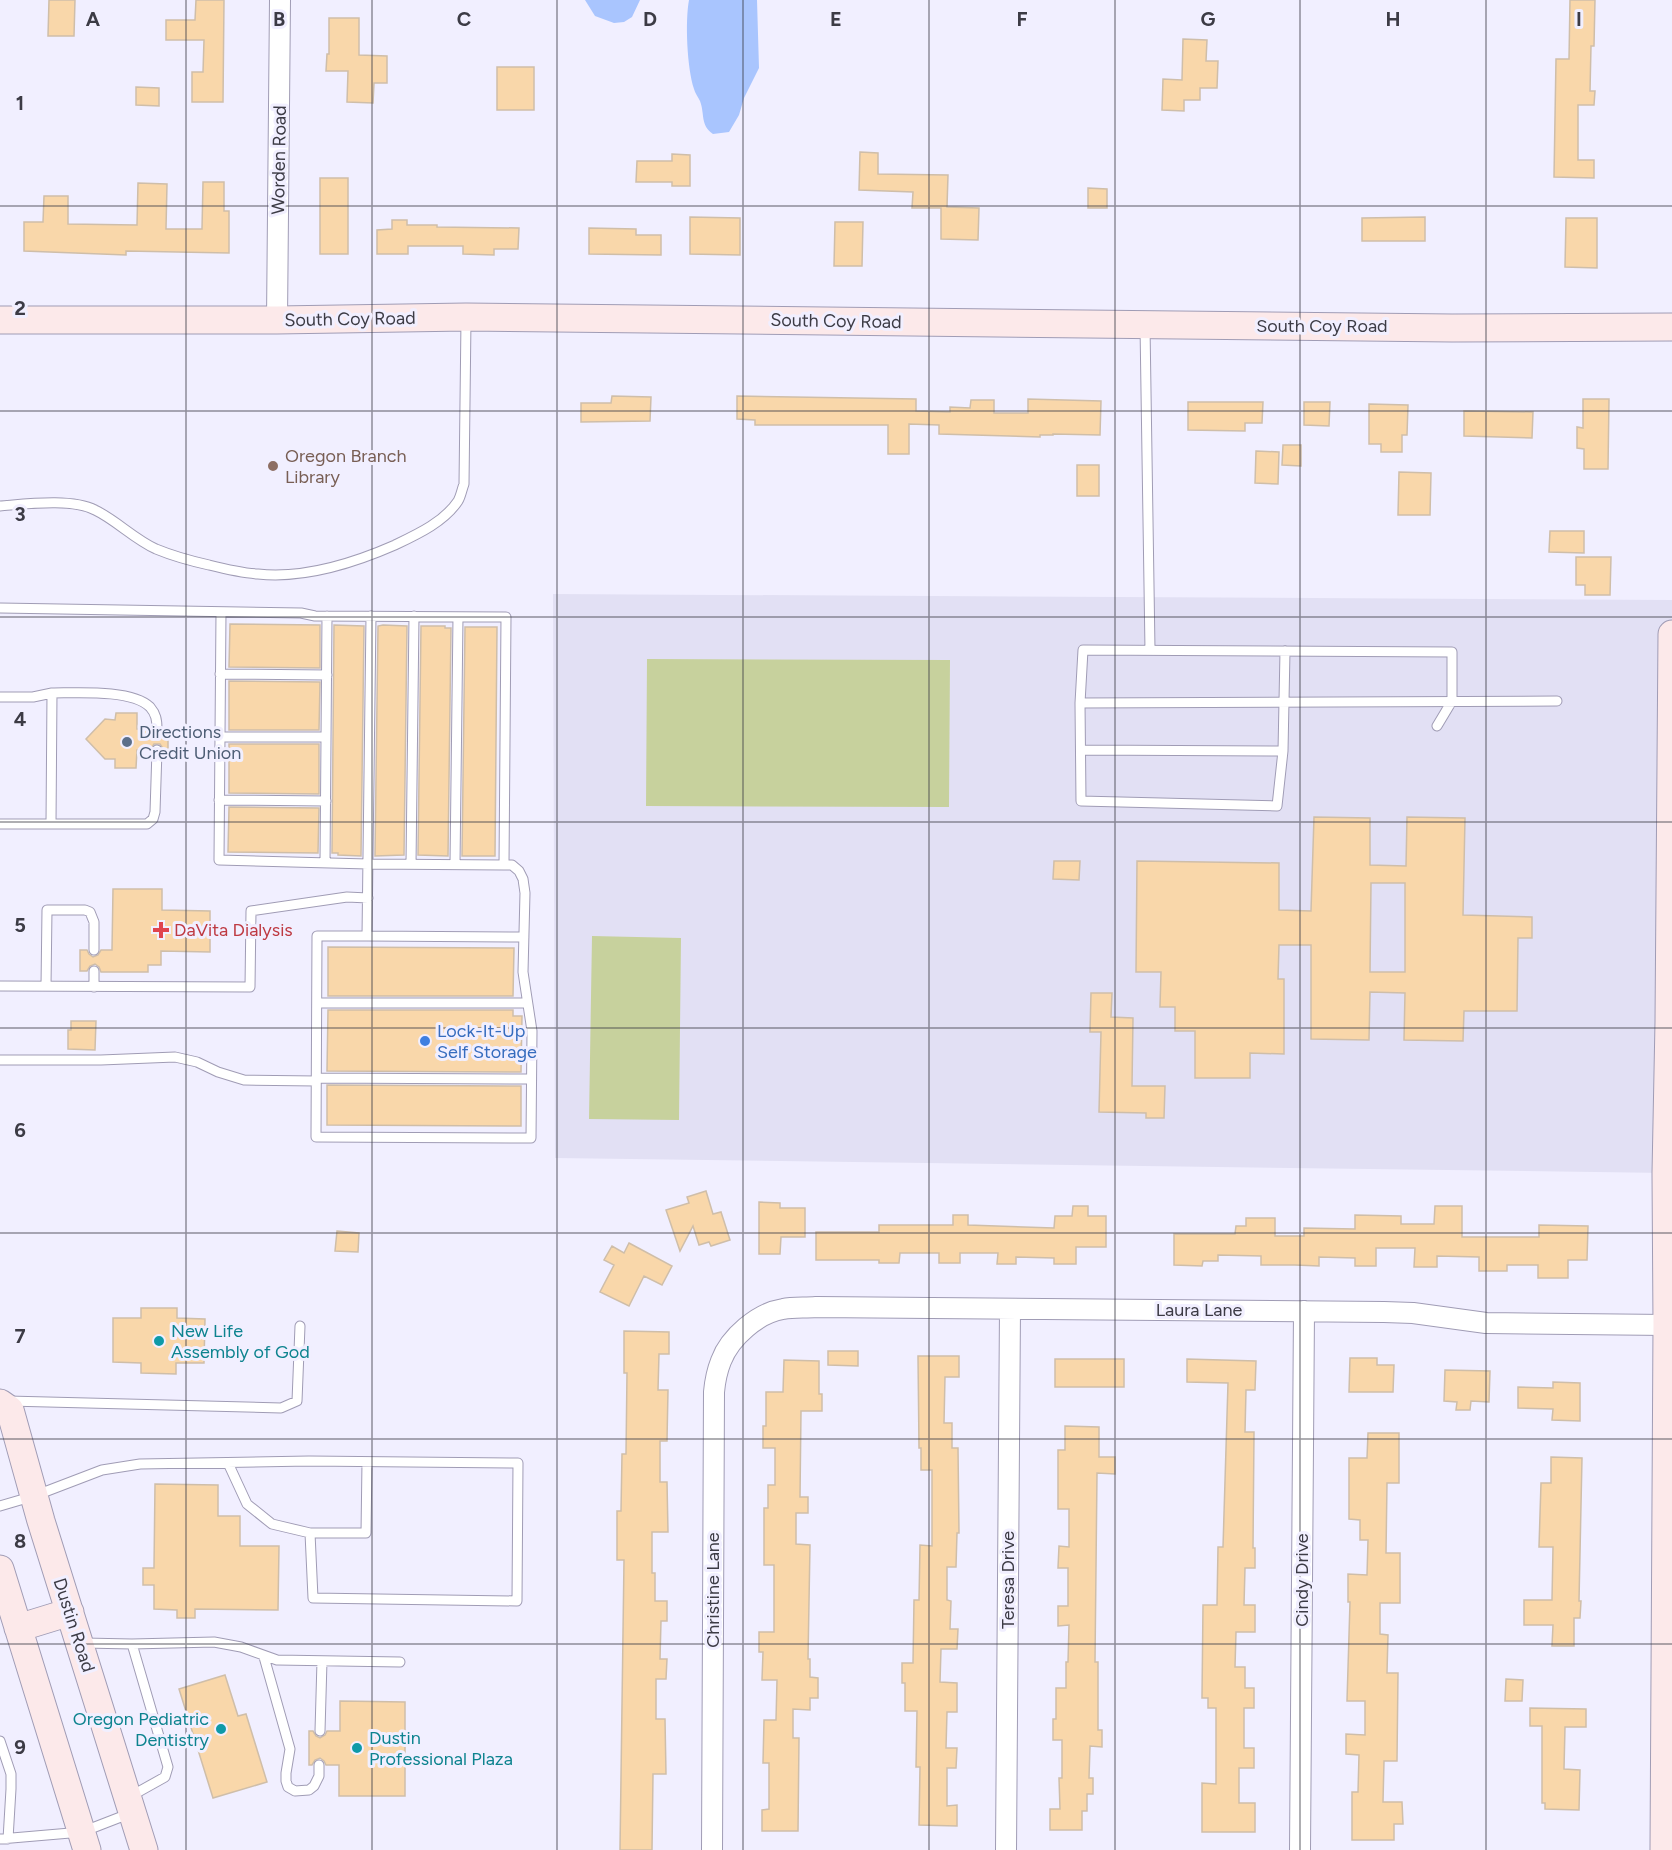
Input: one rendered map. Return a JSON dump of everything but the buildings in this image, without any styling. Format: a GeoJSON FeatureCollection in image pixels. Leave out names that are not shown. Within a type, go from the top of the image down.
{"type":"FeatureCollection","features":[{"type":"Feature","properties":{"kind":"street","name":"Worden Road"},"geometry":{"type":"LineString","coordinates":[[277,320],[280,0]]}},
{"type":"Feature","properties":{"kind":"street","name":"South Coy Road"},"geometry":{"type":"LineString","coordinates":[[0,320],[466,317],[1452,328],[1672,327]]}},
{"type":"Feature","properties":{"kind":"street"},"geometry":{"type":"LineString","coordinates":[[1664,1850],[1666,1173],[1671,1022],[1672,634]]}},
{"type":"Feature","properties":{"kind":"street","name":"Laura Lane"},"geometry":{"type":"LineString","coordinates":[[738,1336],[759,1319],[783,1309],[827,1308],[1413,1313],[1486,1323],[1667,1325]]}},
{"type":"Feature","properties":{"kind":"street","name":"Teresa Drive"},"geometry":{"type":"LineString","coordinates":[[1006,1850],[1010,1309]]}},
{"type":"Feature","properties":{"kind":"street","name":"Cindy Drive"},"geometry":{"type":"LineString","coordinates":[[1300,1850],[1304,1311]]}},
{"type":"Feature","properties":{"kind":"street","name":"Christine Lane"},"geometry":{"type":"LineString","coordinates":[[712,1850],[714,1392],[721,1358],[738,1336]]}},
{"type":"Feature","properties":{"kind":"street","name":"Dustin Road"},"geometry":{"type":"LineString","coordinates":[[0,1402],[10,1410],[34,1496],[144,1850]]}},
{"type":"Feature","properties":{"kind":"street"},"geometry":{"type":"LineString","coordinates":[[0,1569],[10,1618],[84,1841]]}},
{"type":"Feature","properties":{"kind":"street"},"geometry":{"type":"LineString","coordinates":[[10,1618],[70,1612]]}},
{"type":"Feature","properties":{"kind":"lane"},"geometry":{"type":"LineString","coordinates":[[0,506],[39,502],[79,505],[94,509],[155,548],[194,561],[260,575],[302,573],[371,555],[418,534],[445,516],[459,500],[464,484],[466,317]]}},
{"type":"Feature","properties":{"kind":"lane"},"geometry":{"type":"LineString","coordinates":[[1145,324],[1150,650]]}},
{"type":"Feature","properties":{"kind":"lane"},"geometry":{"type":"LineString","coordinates":[[0,608],[301,613],[315,616],[506,617],[504,865]]}},
{"type":"Feature","properties":{"kind":"lane"},"geometry":{"type":"LineString","coordinates":[[221,612],[219,860],[512,865],[523,879],[525,893],[524,937],[523,972],[532,1031],[531,1138],[315,1137],[317,936],[524,937]]}},
{"type":"Feature","properties":{"kind":"lane"},"geometry":{"type":"LineString","coordinates":[[325,863],[327,616]]}},
{"type":"Feature","properties":{"kind":"lane"},"geometry":{"type":"LineString","coordinates":[[367,936],[371,616]]}},
{"type":"Feature","properties":{"kind":"lane"},"geometry":{"type":"LineString","coordinates":[[411,864],[414,616]]}},
{"type":"Feature","properties":{"kind":"lane"},"geometry":{"type":"LineString","coordinates":[[455,864],[458,616]]}},
{"type":"Feature","properties":{"kind":"lane"},"geometry":{"type":"LineString","coordinates":[[1285,651],[1283,751],[1277,806],[1082,801],[1080,703],[1083,650],[1150,650],[1452,652],[1452,701],[1437,726]]}},
{"type":"Feature","properties":{"kind":"lane"},"geometry":{"type":"LineString","coordinates":[[220,674],[327,675]]}},
{"type":"Feature","properties":{"kind":"lane"},"geometry":{"type":"LineString","coordinates":[[51,824],[52,693]]}},
{"type":"Feature","properties":{"kind":"lane"},"geometry":{"type":"LineString","coordinates":[[0,697],[33,697],[52,693],[97,693],[131,697],[141,700],[154,712],[157,729]]}},
{"type":"Feature","properties":{"kind":"lane"},"geometry":{"type":"LineString","coordinates":[[1080,703],[1557,701]]}},
{"type":"Feature","properties":{"kind":"lane"},"geometry":{"type":"LineString","coordinates":[[220,736],[326,737]]}},
{"type":"Feature","properties":{"kind":"lane"},"geometry":{"type":"LineString","coordinates":[[0,824],[147,824],[156,813],[157,750]]}},
{"type":"Feature","properties":{"kind":"lane"},"geometry":{"type":"LineString","coordinates":[[1081,750],[1283,751]]}},
{"type":"Feature","properties":{"kind":"lane"},"geometry":{"type":"LineString","coordinates":[[219,800],[326,801]]}},
{"type":"Feature","properties":{"kind":"lane"},"geometry":{"type":"LineString","coordinates":[[0,986],[250,987],[251,911],[347,897],[368,898]]}},
{"type":"Feature","properties":{"kind":"lane"},"geometry":{"type":"LineString","coordinates":[[46,987],[47,910],[90,912],[94,922],[94,950]]}},
{"type":"Feature","properties":{"kind":"lane"},"geometry":{"type":"LineString","coordinates":[[94,972],[94,987]]}},
{"type":"Feature","properties":{"kind":"lane"},"geometry":{"type":"LineString","coordinates":[[316,1003],[527,1004]]}},
{"type":"Feature","properties":{"kind":"lane"},"geometry":{"type":"LineString","coordinates":[[0,1060],[175,1057],[197,1062],[218,1072],[244,1080],[531,1079]]}},
{"type":"Feature","properties":{"kind":"lane"},"geometry":{"type":"LineString","coordinates":[[0,1402],[281,1408],[297,1401],[300,1326]]}},
{"type":"Feature","properties":{"kind":"lane"},"geometry":{"type":"LineString","coordinates":[[228,1463],[247,1504],[272,1524],[310,1533],[366,1533],[367,1462]]}},
{"type":"Feature","properties":{"kind":"lane"},"geometry":{"type":"LineString","coordinates":[[0,1506],[111,1468],[140,1464],[518,1463],[517,1601],[313,1598],[310,1533]]}},
{"type":"Feature","properties":{"kind":"lane"},"geometry":{"type":"LineString","coordinates":[[80,1643],[214,1642],[241,1647],[277,1660],[400,1662]]}},
{"type":"Feature","properties":{"kind":"lane"},"geometry":{"type":"LineString","coordinates":[[0,1741],[11,1774],[4,1839],[84,1841],[165,1777],[168,1767],[132,1644]]}},
{"type":"Feature","properties":{"kind":"lane"},"geometry":{"type":"LineString","coordinates":[[264,1657],[290,1749],[286,1773],[288,1787],[295,1791],[309,1790],[319,1776],[319,1765]]}},
{"type":"Feature","properties":{"kind":"lane"},"geometry":{"type":"LineString","coordinates":[[320,1731],[322,1661]]}},
{"type":"Feature","properties":{"kind":"shaded area"},"geometry":{"type":"Polygon","coordinates":[[[553,594],[1672,600],[1666,1173],[555,1158],[553,594]]]}},
{"type":"Feature","properties":{"kind":"green space"},"geometry":{"type":"Polygon","coordinates":[[[647,659],[950,660],[949,807],[646,806],[647,659]]]}},
{"type":"Feature","properties":{"kind":"green space"},"geometry":{"type":"Polygon","coordinates":[[[592,936],[681,938],[679,1120],[589,1119],[592,936]]]}},
{"type":"Feature","properties":{"kind":"water"},"geometry":{"type":"Polygon","coordinates":[[[585,0],[640,0],[632,17],[624,22],[614,23],[595,16],[585,0]]]}},
{"type":"Feature","properties":{"kind":"water"},"geometry":{"type":"Polygon","coordinates":[[[689,0],[757,0],[759,68],[744,98],[739,115],[729,132],[713,134],[704,123],[690,69],[687,44],[689,0]]]}},
{"type":"Feature","properties":{"kind":"place","name":"Oregon Branch Library"},"geometry":{"type":"Point","coordinates":[273,466]}},
{"type":"Feature","properties":{"kind":"place","name":"Directions Credit Union"},"geometry":{"type":"Point","coordinates":[127,742]}},
{"type":"Feature","properties":{"kind":"place","name":"DaVita Dialysis"},"geometry":{"type":"Point","coordinates":[161,930]}},
{"type":"Feature","properties":{"kind":"place","name":"Lock-It-Up Self Storage"},"geometry":{"type":"Point","coordinates":[425,1041]}},
{"type":"Feature","properties":{"kind":"place","name":"New Life Assembly of God"},"geometry":{"type":"Point","coordinates":[159,1341]}},
{"type":"Feature","properties":{"kind":"place","name":"Oregon Pediatric Dentistry"},"geometry":{"type":"Point","coordinates":[221,1729]}},
{"type":"Feature","properties":{"kind":"place","name":"Dustin Professional Plaza"},"geometry":{"type":"Point","coordinates":[357,1748]}}]}
